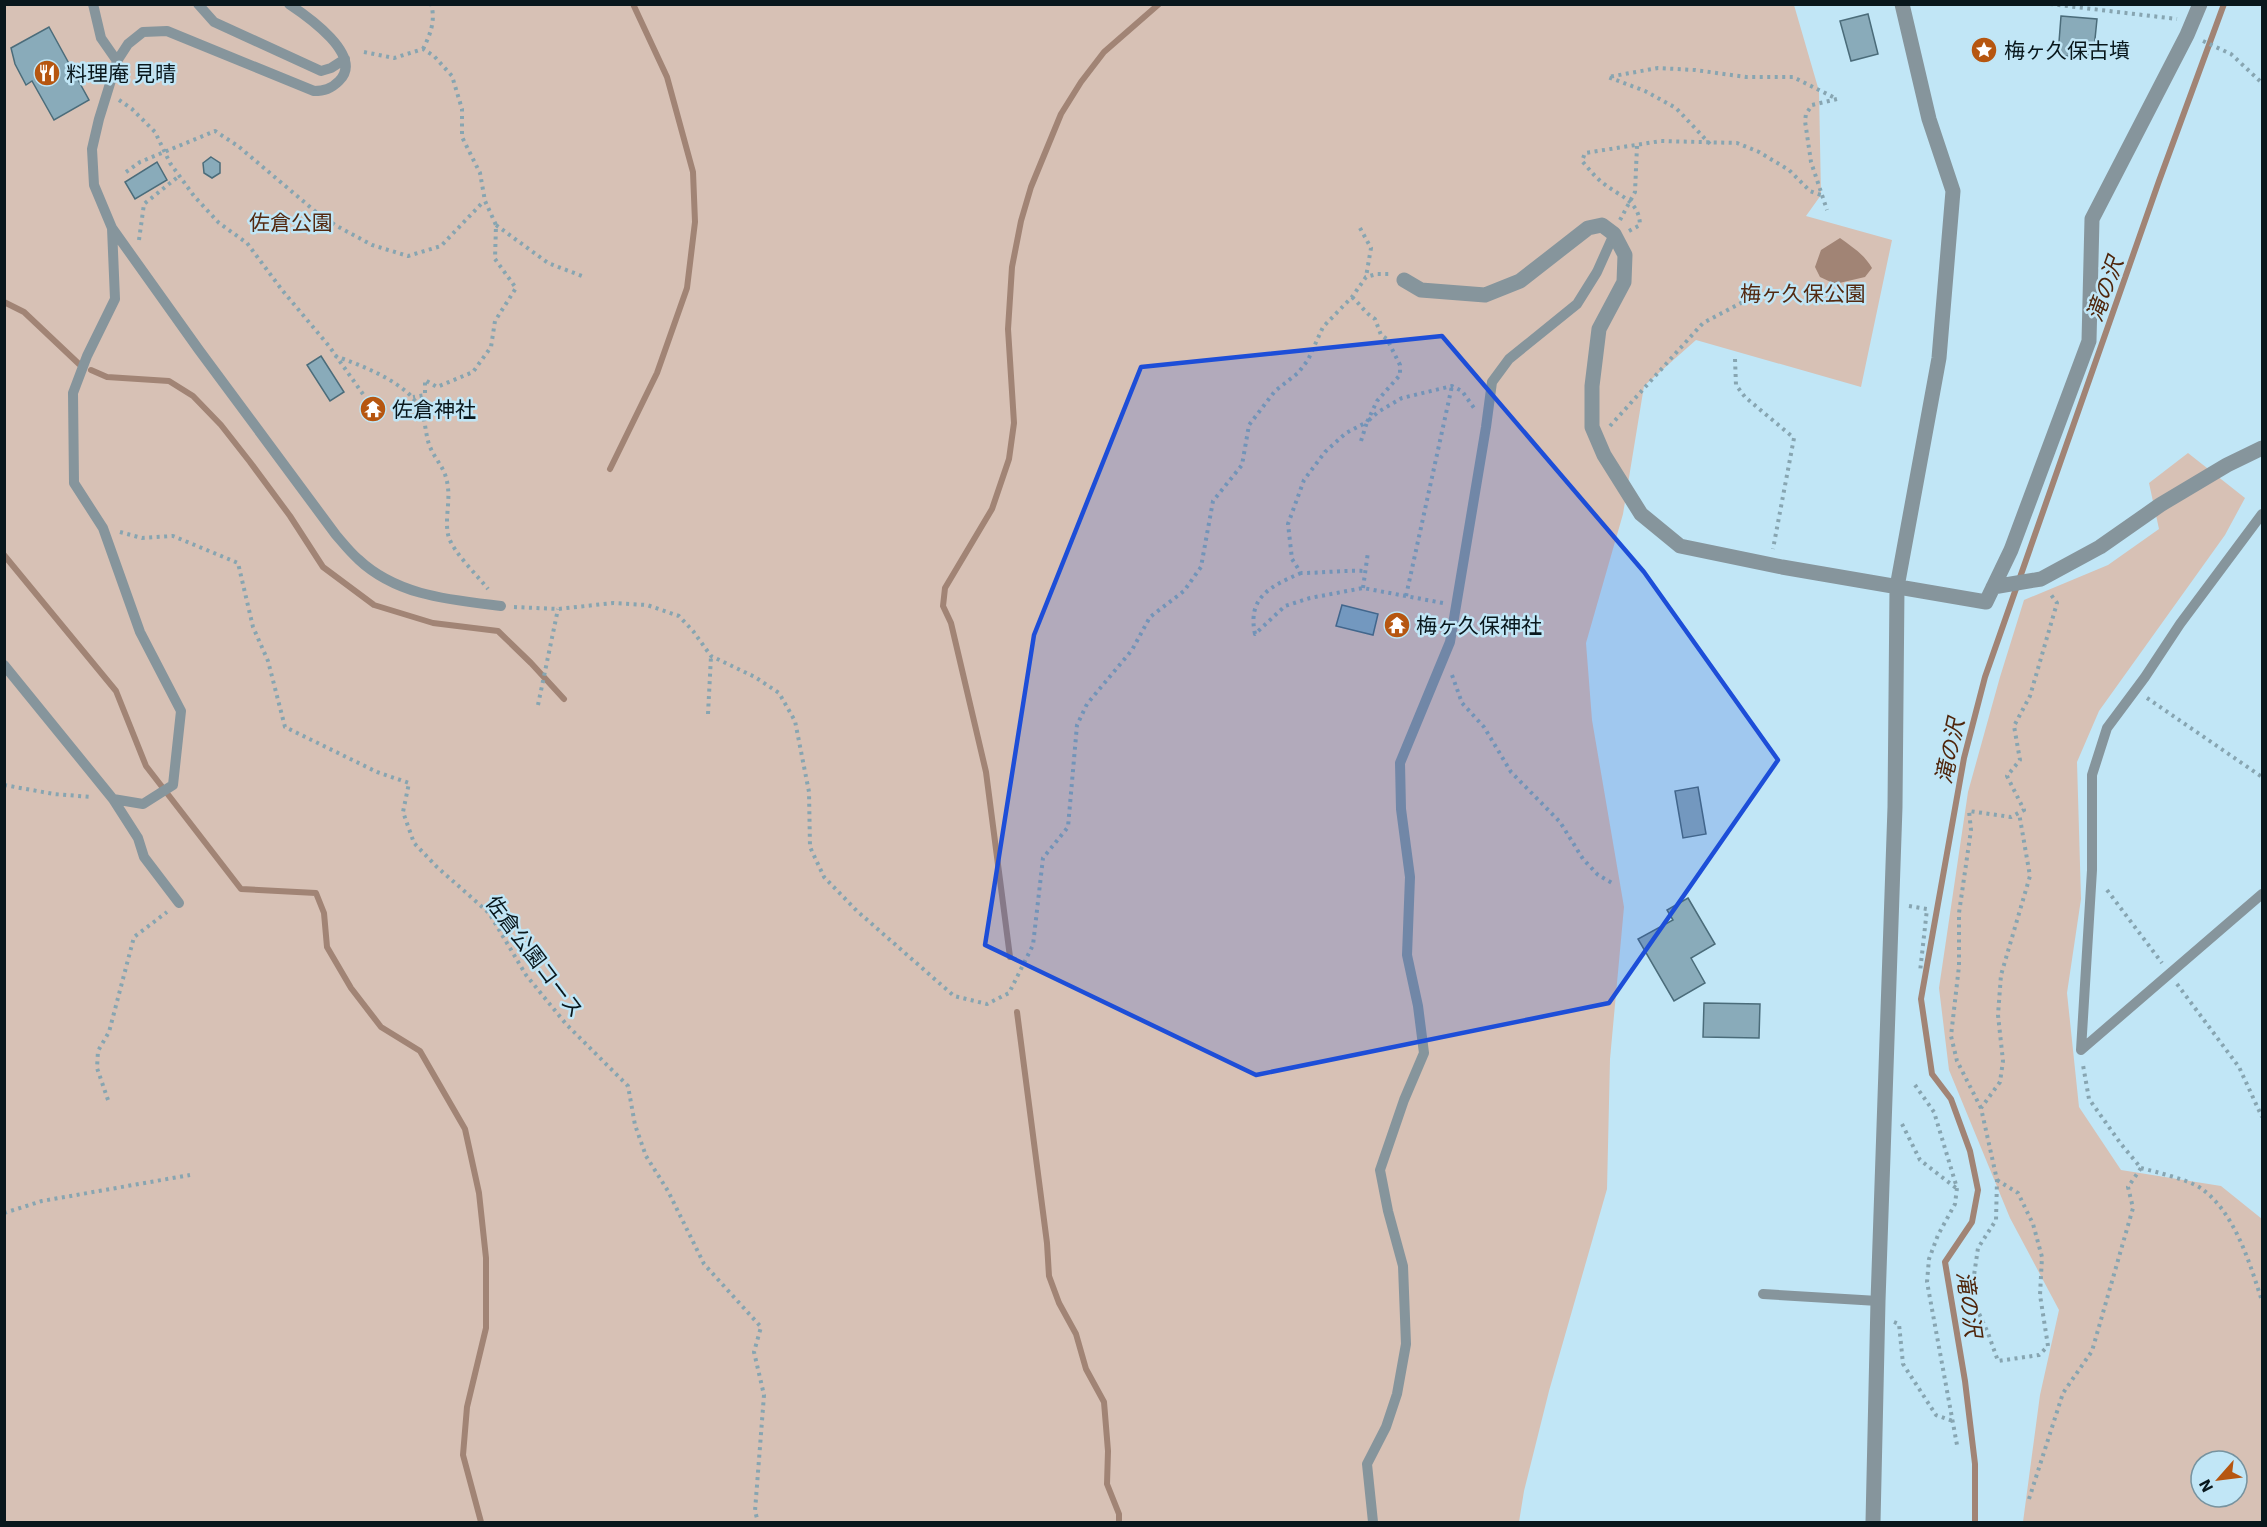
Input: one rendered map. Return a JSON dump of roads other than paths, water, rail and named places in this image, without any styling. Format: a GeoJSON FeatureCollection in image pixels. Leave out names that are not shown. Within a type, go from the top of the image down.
{"type":"FeatureCollection","features":[{"type":"Feature","properties":{"kind":"street"},"geometry":{"type":"LineString","coordinates":[[1873,1522],[1877,1307],[1895,807],[1898,587],[1939,358],[1953,191],[1929,119],[1902,4]]}},
{"type":"Feature","properties":{"kind":"street"},"geometry":{"type":"LineString","coordinates":[[1404,280],[1421,290],[1485,295],[1520,281],[1588,228],[1602,225],[1614,234],[1625,255],[1624,282],[1599,329],[1592,386],[1592,427],[1604,455],[1641,514],[1680,546],[1986,602],[1998,586],[2089,341],[2092,219],[2200,4]]}},
{"type":"Feature","properties":{"kind":"street"},"geometry":{"type":"LineString","coordinates":[[1998,586],[2036,580],[2100,547],[2160,505],[2227,465],[2262,448]]}},
{"type":"Feature","properties":{"kind":"lane"},"geometry":{"type":"LineString","coordinates":[[93,4],[101,38],[117,61]]}},
{"type":"Feature","properties":{"kind":"lane"},"geometry":{"type":"LineString","coordinates":[[198,4],[214,22],[321,70],[331,68],[345,59]]}},
{"type":"Feature","properties":{"kind":"lane"},"geometry":{"type":"LineString","coordinates":[[289,4],[322,29],[345,59],[342,78],[324,91],[314,91],[167,31],[143,32],[128,44],[117,61],[92,149],[94,185],[112,228],[336,535],[359,560],[391,582],[426,595],[501,606]]}},
{"type":"Feature","properties":{"kind":"lane"},"geometry":{"type":"LineString","coordinates":[[112,228],[115,299],[87,356],[73,393],[74,483],[104,528],[140,632],[181,711],[173,785],[143,804],[113,799]]}},
{"type":"Feature","properties":{"kind":"lane"},"geometry":{"type":"LineString","coordinates":[[1373,1522],[1367,1464],[1386,1427],[1397,1394],[1406,1344],[1403,1266],[1380,1170],[1404,1100],[1424,1053],[1418,1006],[1407,955],[1410,877],[1401,809],[1400,763],[1450,642],[1492,382],[1509,359],[1577,304],[1597,272],[1614,234]]}},
{"type":"Feature","properties":{"kind":"lane"},"geometry":{"type":"LineString","coordinates":[[2262,514],[2180,624],[2107,728],[2092,775],[2092,870],[2081,1050],[2262,894]]}},
{"type":"Feature","properties":{"kind":"lane"},"geometry":{"type":"LineString","coordinates":[[4,665],[113,799],[138,838],[144,857],[179,903]]}},
{"type":"Feature","properties":{"kind":"lane"},"geometry":{"type":"LineString","coordinates":[[1763,1294],[1877,1307]]}},
{"type":"Feature","properties":{"kind":"waterway"},"geometry":{"type":"LineString","coordinates":[[610,469],[657,373],[687,288],[695,222],[693,172],[667,77],[633,4]]}},
{"type":"Feature","properties":{"kind":"waterway"},"geometry":{"type":"LineString","coordinates":[[1010,957],[986,772],[951,623],[943,606],[945,588],[992,509],[1009,459],[1014,423],[1008,329],[1012,267],[1021,221],[1031,187],[1061,114],[1081,82],[1104,52],[1159,4]]}},
{"type":"Feature","properties":{"kind":"waterway","name":"滝の沢"},"geometry":{"type":"LineString","coordinates":[[1975,1522],[1975,1464],[1965,1381],[1945,1262],[1972,1222],[1978,1190],[1970,1151],[1951,1099],[1932,1074],[1921,999],[1964,758],[1985,677],[2159,181],[2224,4]]}},
{"type":"Feature","properties":{"kind":"waterway"},"geometry":{"type":"LineString","coordinates":[[4,302],[24,312],[79,364]]}},
{"type":"Feature","properties":{"kind":"waterway"},"geometry":{"type":"LineString","coordinates":[[91,370],[107,377],[169,381],[193,396],[221,425],[250,462],[290,516],[323,567],[374,605],[433,623],[498,631],[564,699]]}},
{"type":"Feature","properties":{"kind":"waterway"},"geometry":{"type":"LineString","coordinates":[[4,555],[116,691],[146,766],[241,889],[316,893],[324,913],[327,947],[351,988],[381,1027],[420,1051],[465,1129],[479,1193],[486,1258],[486,1328],[467,1407],[463,1455],[481,1522]]}},
{"type":"Feature","properties":{"kind":"waterway"},"geometry":{"type":"LineString","coordinates":[[1017,1012],[1047,1243],[1049,1276],[1059,1303],[1076,1334],[1086,1369],[1104,1402],[1108,1451],[1107,1484],[1119,1514],[1119,1522]]}},
{"type":"Feature","properties":{"kind":"place","name":"梅ヶ久保古墳"},"geometry":{"type":"Point","coordinates":[1984,50]}},
{"type":"Feature","properties":{"kind":"place","name":"料理庵 見晴"},"geometry":{"type":"Point","coordinates":[47,73]}},
{"type":"Feature","properties":{"kind":"place","name":"佐倉神社"},"geometry":{"type":"Point","coordinates":[373,409]}},
{"type":"Feature","properties":{"kind":"place","name":"梅ヶ久保神社"},"geometry":{"type":"Point","coordinates":[1397,625]}},
{"type":"Feature","properties":{"kind":"park label","name":"佐倉公園"},"geometry":{"type":"Point","coordinates":[291,222]}},
{"type":"Feature","properties":{"kind":"park label","name":"梅ヶ久保公園"},"geometry":{"type":"Point","coordinates":[1803,293]}}]}
